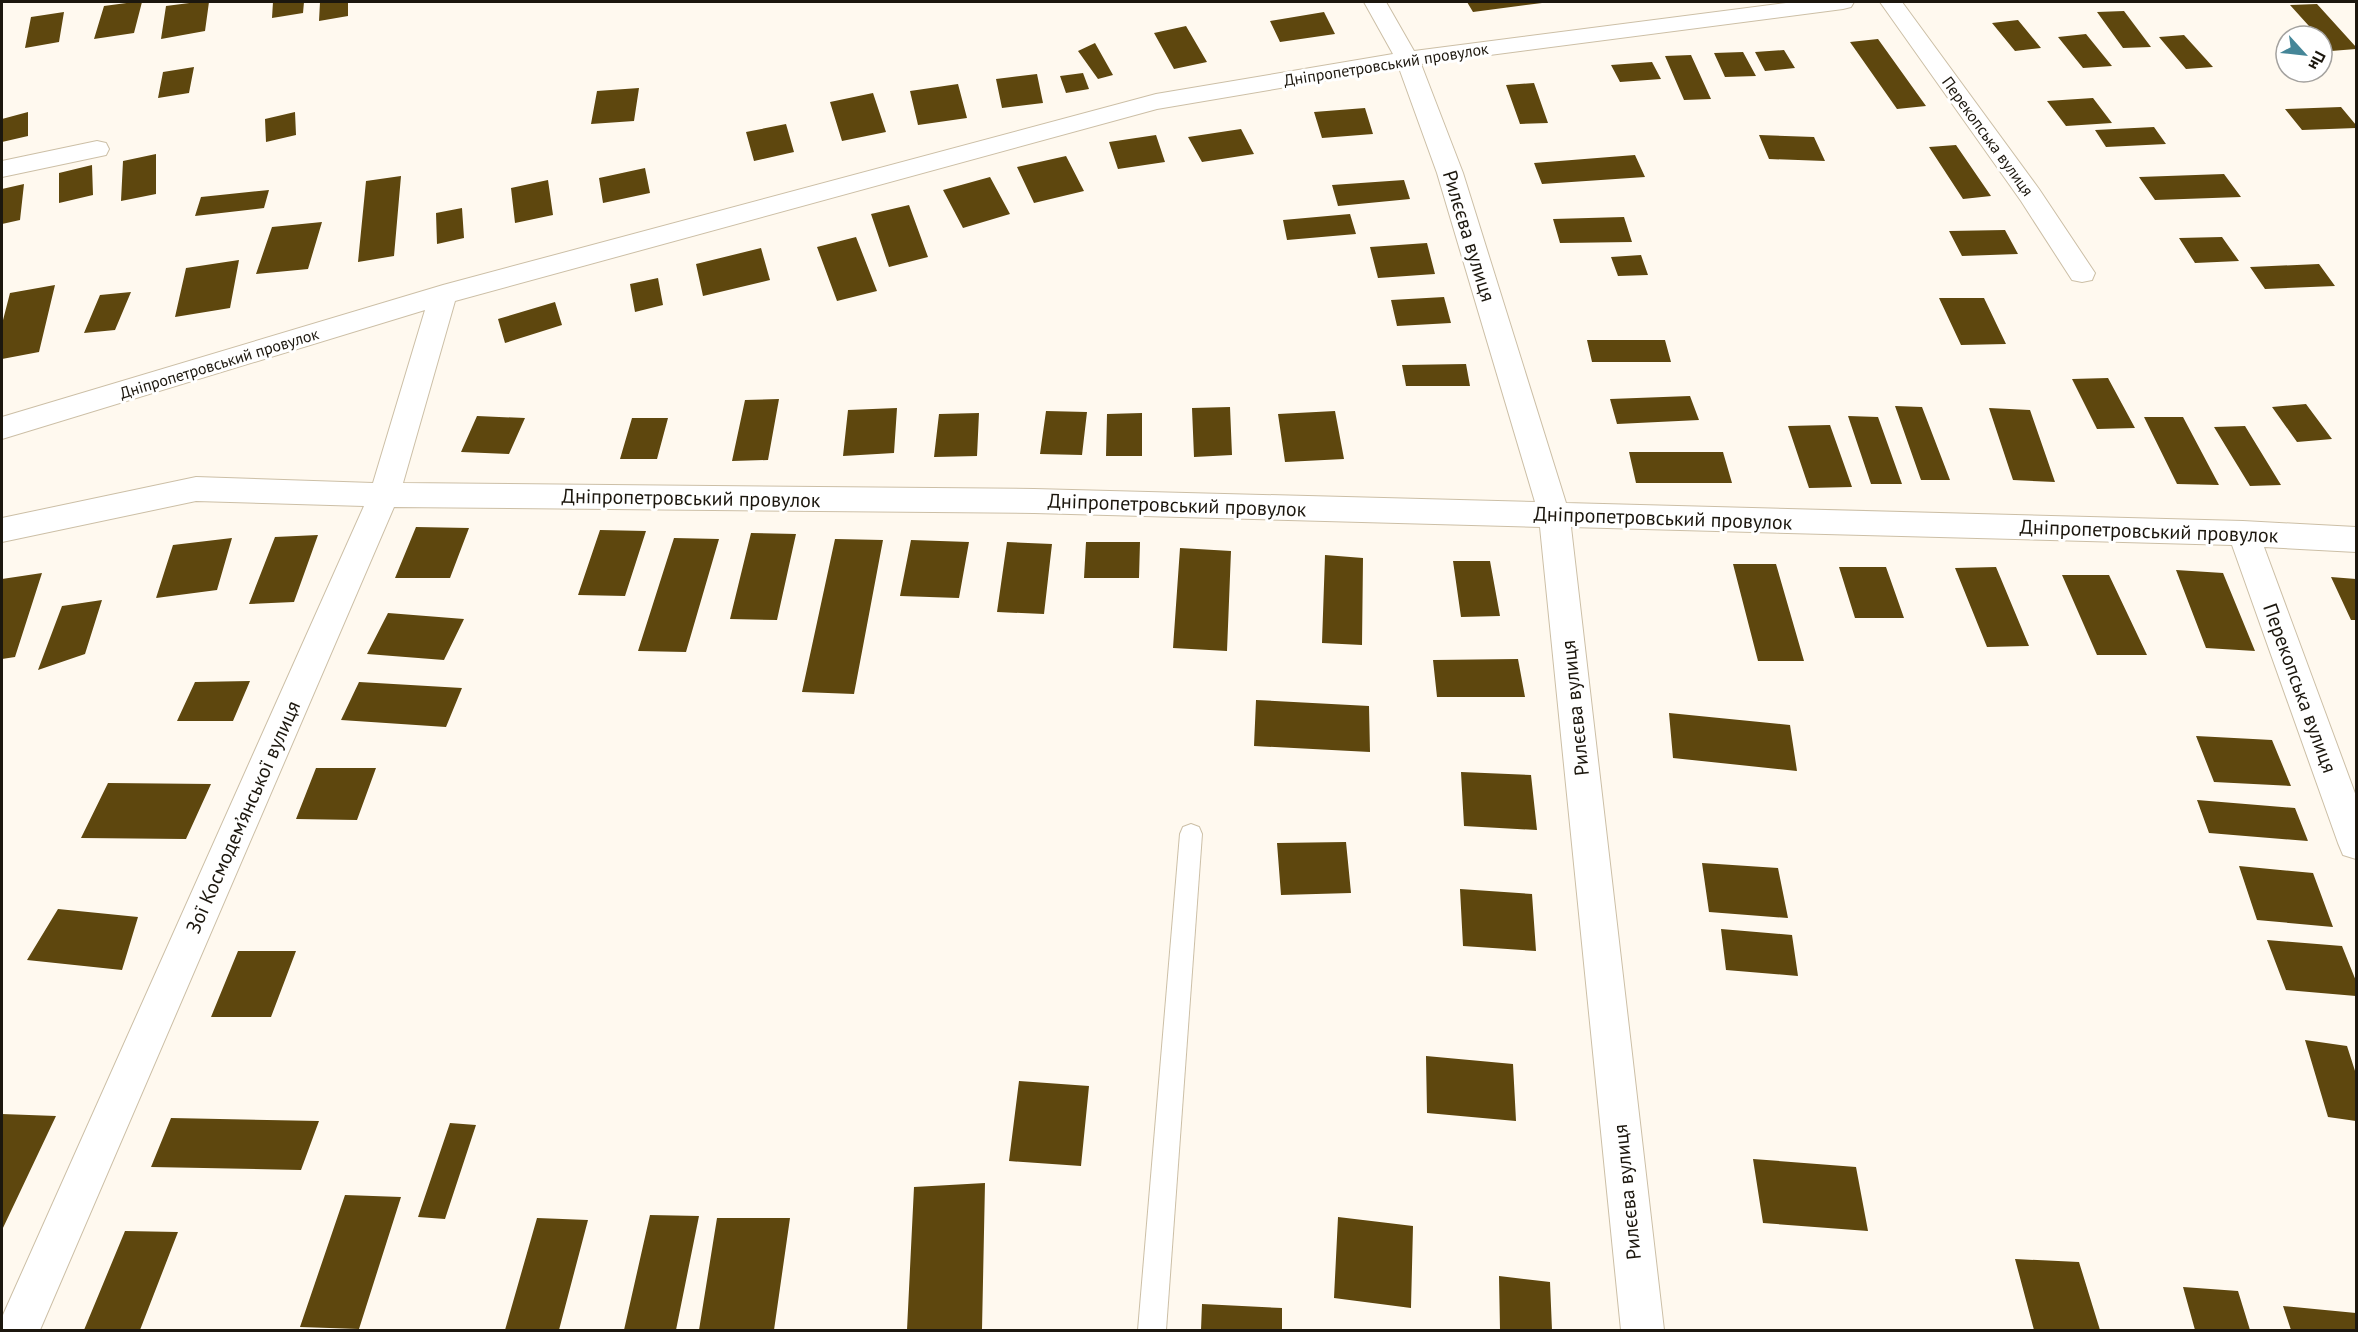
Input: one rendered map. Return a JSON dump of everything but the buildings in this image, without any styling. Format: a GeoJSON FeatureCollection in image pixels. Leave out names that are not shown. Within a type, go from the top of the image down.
{"type":"FeatureCollection","features":[{"type":"Feature","properties":{"kind":"street","name":"Рилєєва вулиця"},"geometry":{"type":"LineString","coordinates":[[1375,2],[1407,59],[1426,104],[1450,173],[1554,515],[1642,1330]]}},
{"type":"Feature","properties":{"kind":"street","name":"Дніпропетровський провулок"},"geometry":{"type":"LineString","coordinates":[[2,428],[443,295],[1156,102],[1407,59],[1843,2]]}},
{"type":"Feature","properties":{"kind":"street","name":"Перекопська вулиця"},"geometry":{"type":"LineString","coordinates":[[1891,2],[2030,195],[2082,273]]}},
{"type":"Feature","properties":{"kind":"street"},"geometry":{"type":"LineString","coordinates":[[2,169],[96,149]]}},
{"type":"Feature","properties":{"kind":"street","name":"Зої Космодем’янської вулиця"},"geometry":{"type":"LineString","coordinates":[[18,1330],[384,495],[443,295]]}},
{"type":"Feature","properties":{"kind":"street","name":"Дніпропетровський провулок"},"geometry":{"type":"LineString","coordinates":[[2,530],[196,489],[384,495],[1034,501],[2242,533],[2356,539]]}},
{"type":"Feature","properties":{"kind":"street","name":"Перекопська вулиця"},"geometry":{"type":"LineString","coordinates":[[2242,533],[2356,843]]}},
{"type":"Feature","properties":{"kind":"lane"},"geometry":{"type":"LineString","coordinates":[[1152,1330],[1191,834]]}}]}
